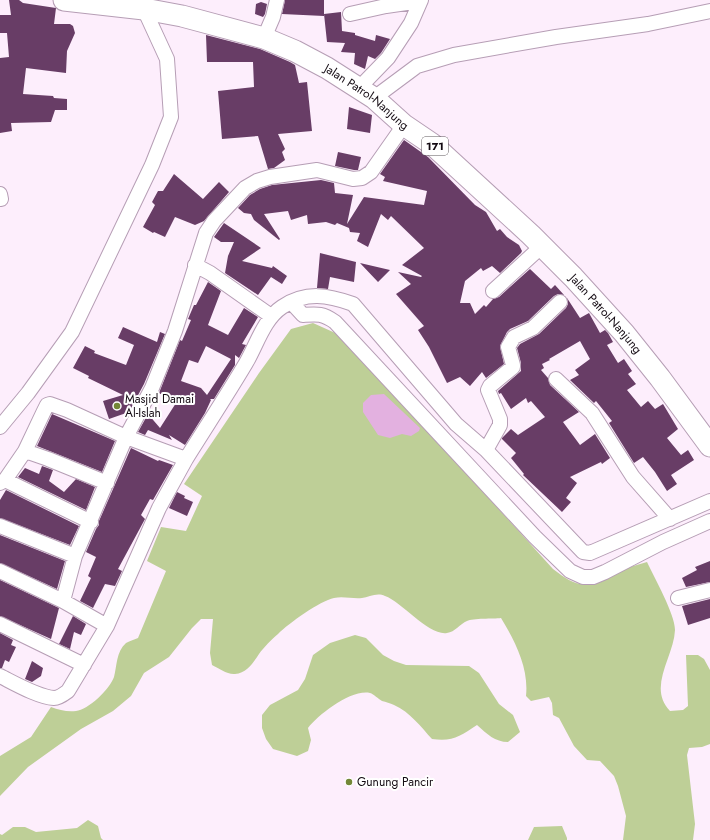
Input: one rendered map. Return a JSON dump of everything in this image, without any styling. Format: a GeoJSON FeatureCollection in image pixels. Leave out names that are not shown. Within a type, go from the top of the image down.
{"type":"FeatureCollection","features":[{"type":"Feature","properties":{"kind":"main road","name":"Jalan Patrol-Nanjung"},"geometry":{"type":"LineString","coordinates":[[64,0],[144,9],[182,16],[264,38],[295,51],[327,68],[367,93],[404,125],[432,144],[542,246],[573,277],[624,333],[660,378],[710,446]]}},
{"type":"Feature","properties":{"kind":"street"},"geometry":{"type":"LineString","coordinates":[[264,38],[273,17],[277,0]]}},
{"type":"Feature","properties":{"kind":"street"},"geometry":{"type":"LineString","coordinates":[[350,14],[421,0]]}},
{"type":"Feature","properties":{"kind":"street"},"geometry":{"type":"LineString","coordinates":[[367,93],[411,23],[421,0]]}},
{"type":"Feature","properties":{"kind":"street"},"geometry":{"type":"LineString","coordinates":[[0,427],[28,393],[72,332],[152,165],[171,118],[168,60],[144,9]]}},
{"type":"Feature","properties":{"kind":"street"},"geometry":{"type":"LineString","coordinates":[[367,93],[417,66],[454,55],[556,37],[648,24],[710,11]]}},
{"type":"Feature","properties":{"kind":"street"},"geometry":{"type":"LineString","coordinates":[[63,602],[75,556],[91,522],[126,437],[155,381],[175,331],[206,234],[214,221],[245,188],[257,181],[270,177],[317,170],[353,179],[362,178],[371,172],[404,125]]}},
{"type":"Feature","properties":{"kind":"street"},"geometry":{"type":"LineString","coordinates":[[493,291],[542,246]]}},
{"type":"Feature","properties":{"kind":"street"},"geometry":{"type":"LineString","coordinates":[[195,265],[210,273],[271,316]]}},
{"type":"Feature","properties":{"kind":"street"},"geometry":{"type":"LineString","coordinates":[[0,676],[27,690],[55,698],[68,691],[107,626],[159,508],[186,459],[247,362],[271,316],[291,302],[312,295],[337,298],[353,304],[456,424],[486,450],[583,552],[590,553],[710,501]]}},
{"type":"Feature","properties":{"kind":"street"},"geometry":{"type":"LineString","coordinates":[[291,302],[303,315],[318,314],[327,316],[335,322],[535,537],[570,571],[584,577],[592,577],[710,521]]}},
{"type":"Feature","properties":{"kind":"street"},"geometry":{"type":"LineString","coordinates":[[486,450],[500,425],[500,419],[488,390],[490,386],[513,365],[508,347],[514,338],[533,328],[560,302]]}},
{"type":"Feature","properties":{"kind":"street"},"geometry":{"type":"LineString","coordinates":[[556,379],[589,409],[634,477],[670,519]]}},
{"type":"Feature","properties":{"kind":"street"},"geometry":{"type":"LineString","coordinates":[[91,522],[3,482],[25,451],[44,411],[50,404],[68,410],[126,437],[186,459]]}},
{"type":"Feature","properties":{"kind":"street"},"geometry":{"type":"LineString","coordinates":[[25,451],[107,483]]}},
{"type":"Feature","properties":{"kind":"street"},"geometry":{"type":"LineString","coordinates":[[0,526],[75,556]]}},
{"type":"Feature","properties":{"kind":"street"},"geometry":{"type":"LineString","coordinates":[[0,571],[63,602],[107,626]]}},
{"type":"Feature","properties":{"kind":"street"},"geometry":{"type":"LineString","coordinates":[[678,598],[710,590]]}},
{"type":"Feature","properties":{"kind":"street"},"geometry":{"type":"LineString","coordinates":[[0,624],[84,665]]}},
{"type":"Feature","properties":{"kind":"green space"},"geometry":{"type":"Polygon","coordinates":[[[313,323],[342,336],[553,569],[562,576],[575,583],[592,584],[630,567],[647,562],[668,605],[674,623],[674,640],[661,682],[661,692],[664,702],[670,711],[683,710],[688,706],[686,655],[698,655],[704,659],[710,670],[710,744],[702,747],[689,748],[687,755],[695,824],[693,840],[623,840],[626,816],[614,776],[600,761],[587,760],[574,746],[559,718],[553,715],[552,703],[549,697],[531,701],[526,696],[525,675],[520,655],[501,618],[470,620],[464,622],[455,630],[447,633],[440,633],[424,624],[392,599],[379,594],[362,598],[337,597],[321,603],[283,629],[261,651],[246,670],[235,674],[226,672],[212,665],[210,653],[213,619],[201,619],[169,657],[144,673],[131,696],[113,711],[81,729],[28,767],[0,796],[0,756],[31,737],[51,707],[66,711],[81,710],[98,698],[112,682],[120,651],[126,643],[138,638],[166,571],[147,561],[161,527],[186,531],[202,496],[184,484],[259,373],[291,329],[313,323]]]}},
{"type":"Feature","properties":{"kind":"green space"},"geometry":{"type":"Polygon","coordinates":[[[355,635],[366,638],[383,655],[406,665],[469,666],[479,673],[499,704],[513,715],[520,732],[508,742],[503,742],[491,737],[477,725],[451,739],[432,739],[415,720],[400,708],[382,701],[370,693],[362,693],[345,699],[319,716],[308,728],[311,740],[308,751],[297,756],[273,749],[266,739],[262,728],[262,715],[270,705],[298,690],[305,679],[313,655],[330,643],[355,635]]]}},
{"type":"Feature","properties":{"kind":"green space"},"geometry":{"type":"Polygon","coordinates":[[[88,820],[98,826],[101,838],[103,840],[0,840],[0,834],[2,835],[13,827],[25,827],[36,832],[77,828],[88,820]]]}},
{"type":"Feature","properties":{"kind":"green space"},"geometry":{"type":"Polygon","coordinates":[[[562,826],[567,840],[528,840],[534,827],[562,826]]]}},
{"type":"Feature","properties":{"kind":"shaded area"},"geometry":{"type":"Polygon","coordinates":[[[384,394],[420,428],[419,431],[411,436],[402,434],[390,438],[378,435],[363,412],[363,403],[371,395],[384,394]]]}},
{"type":"Feature","properties":{"kind":"building"},"geometry":{"type":"Polygon","coordinates":[[[9,0],[19,0],[23,3],[56,8],[54,24],[70,24],[73,26],[75,33],[67,51],[66,73],[26,68],[23,94],[53,96],[54,98],[67,99],[67,110],[55,110],[51,122],[11,123],[12,131],[0,133],[0,58],[9,57],[7,33],[0,33],[0,15],[11,15],[9,0]]]}},
{"type":"Feature","properties":{"kind":"building"},"geometry":{"type":"Polygon","coordinates":[[[285,0],[324,0],[324,16],[282,14],[285,0]]]}},
{"type":"Feature","properties":{"kind":"building"},"geometry":{"type":"Polygon","coordinates":[[[261,2],[267,4],[263,17],[255,14],[256,4],[261,2]]]}},
{"type":"Feature","properties":{"kind":"building"},"geometry":{"type":"Polygon","coordinates":[[[341,12],[342,31],[355,33],[355,35],[375,41],[376,35],[390,39],[375,59],[368,56],[365,69],[354,64],[355,53],[341,52],[345,43],[327,42],[324,14],[341,12]]]}},
{"type":"Feature","properties":{"kind":"building"},"geometry":{"type":"Polygon","coordinates":[[[206,35],[260,49],[290,62],[295,65],[299,83],[307,82],[312,131],[278,134],[285,149],[282,152],[285,160],[274,168],[268,169],[258,136],[222,139],[218,91],[254,87],[253,62],[207,62],[206,35]]]}},
{"type":"Feature","properties":{"kind":"building"},"geometry":{"type":"Polygon","coordinates":[[[349,107],[372,115],[370,133],[347,129],[349,107]]]}},
{"type":"Feature","properties":{"kind":"building"},"geometry":{"type":"Polygon","coordinates":[[[404,140],[428,157],[475,205],[486,212],[497,231],[500,229],[507,237],[519,245],[522,251],[500,273],[492,266],[483,271],[481,268],[465,281],[460,303],[470,303],[475,314],[484,305],[486,307],[493,299],[499,297],[530,269],[551,289],[555,285],[564,295],[558,294],[554,296],[528,321],[510,329],[500,346],[504,364],[486,378],[482,372],[470,386],[460,377],[447,383],[429,347],[418,330],[424,326],[396,294],[411,284],[398,272],[422,276],[402,265],[424,248],[391,216],[388,220],[381,214],[368,247],[357,241],[360,233],[350,232],[349,228],[337,223],[335,225],[326,222],[308,224],[307,215],[291,220],[288,211],[264,214],[280,239],[279,240],[254,220],[251,214],[244,213],[238,208],[250,195],[260,189],[272,185],[321,180],[334,183],[335,193],[353,195],[347,224],[364,197],[424,205],[427,191],[383,181],[385,177],[380,174],[404,140]]]}},
{"type":"Feature","properties":{"kind":"building"},"geometry":{"type":"Polygon","coordinates":[[[338,152],[361,157],[358,170],[335,166],[338,152]]]}},
{"type":"Feature","properties":{"kind":"building"},"geometry":{"type":"Polygon","coordinates":[[[174,174],[203,199],[219,182],[229,192],[204,221],[195,225],[175,217],[165,237],[154,232],[153,233],[143,227],[155,205],[152,202],[158,191],[163,191],[174,174]]]}},
{"type":"Feature","properties":{"kind":"building"},"geometry":{"type":"Polygon","coordinates":[[[224,223],[261,248],[242,261],[272,268],[273,266],[287,276],[282,284],[271,277],[258,295],[225,273],[228,256],[234,242],[221,242],[214,237],[224,223]]]}},
{"type":"Feature","properties":{"kind":"building"},"geometry":{"type":"Polygon","coordinates":[[[320,253],[356,262],[354,282],[330,277],[328,289],[317,288],[320,253]]]}},
{"type":"Feature","properties":{"kind":"building"},"geometry":{"type":"Polygon","coordinates":[[[360,263],[390,270],[378,282],[360,263]]]}},
{"type":"Feature","properties":{"kind":"building"},"geometry":{"type":"Polygon","coordinates":[[[208,282],[221,291],[208,325],[228,335],[244,308],[258,317],[242,344],[246,345],[239,358],[235,355],[235,365],[214,399],[210,399],[211,400],[205,413],[185,445],[169,435],[172,440],[148,430],[145,435],[138,432],[148,414],[160,428],[176,403],[159,393],[180,340],[182,341],[191,320],[188,319],[194,305],[196,305],[208,282]],[[206,346],[198,363],[189,360],[181,381],[201,388],[207,395],[231,359],[206,346]]]}},
{"type":"Feature","properties":{"kind":"building"},"geometry":{"type":"Polygon","coordinates":[[[567,298],[580,318],[589,313],[600,333],[605,330],[608,333],[613,342],[607,345],[618,363],[624,359],[632,371],[628,374],[636,384],[627,390],[641,407],[648,401],[655,409],[663,404],[678,429],[667,438],[681,455],[688,450],[694,460],[671,475],[677,484],[667,491],[643,457],[634,463],[609,423],[612,421],[596,401],[594,403],[570,380],[579,375],[575,370],[590,359],[580,341],[542,364],[544,368],[541,370],[548,378],[550,385],[579,412],[563,422],[580,445],[595,434],[610,458],[602,464],[601,462],[570,477],[577,483],[566,498],[571,502],[562,512],[523,475],[524,474],[511,458],[516,453],[502,438],[511,429],[518,435],[545,417],[531,401],[528,403],[526,398],[511,409],[501,393],[499,394],[498,391],[521,371],[521,363],[517,348],[520,344],[539,334],[566,308],[568,304],[567,298]]]}},
{"type":"Feature","properties":{"kind":"building"},"geometry":{"type":"Polygon","coordinates":[[[123,327],[157,342],[160,332],[165,334],[144,384],[129,412],[109,419],[103,401],[123,395],[88,378],[89,376],[73,368],[85,346],[95,351],[94,353],[126,365],[134,345],[118,338],[123,327]]]}},
{"type":"Feature","properties":{"kind":"building"},"geometry":{"type":"Polygon","coordinates":[[[52,414],[115,441],[102,472],[37,446],[52,414]]]}},
{"type":"Feature","properties":{"kind":"building"},"geometry":{"type":"Polygon","coordinates":[[[131,448],[158,461],[159,460],[173,465],[153,500],[150,499],[141,515],[145,519],[118,569],[122,571],[115,586],[105,584],[93,608],[80,601],[91,578],[88,576],[96,557],[86,552],[99,525],[99,521],[131,448]]]}},
{"type":"Feature","properties":{"kind":"building"},"geometry":{"type":"Polygon","coordinates":[[[42,466],[53,470],[49,481],[64,492],[76,479],[95,487],[86,510],[18,477],[25,468],[39,474],[42,466]]]}},
{"type":"Feature","properties":{"kind":"building"},"geometry":{"type":"Polygon","coordinates":[[[6,490],[79,526],[70,545],[0,518],[0,500],[6,490]]]}},
{"type":"Feature","properties":{"kind":"building"},"geometry":{"type":"Polygon","coordinates":[[[177,492],[185,496],[184,498],[193,502],[187,516],[169,508],[177,492]]]}},
{"type":"Feature","properties":{"kind":"building"},"geometry":{"type":"Polygon","coordinates":[[[0,535],[65,561],[57,589],[0,563],[0,535]]]}},
{"type":"Feature","properties":{"kind":"building"},"geometry":{"type":"Polygon","coordinates":[[[710,561],[710,582],[686,587],[682,578],[697,570],[695,567],[710,561]]]}},
{"type":"Feature","properties":{"kind":"building"},"geometry":{"type":"Polygon","coordinates":[[[0,580],[59,608],[51,639],[0,616],[0,580]]]}},
{"type":"Feature","properties":{"kind":"building"},"geometry":{"type":"Polygon","coordinates":[[[710,599],[710,618],[688,625],[682,606],[710,599]]]}},
{"type":"Feature","properties":{"kind":"building"},"geometry":{"type":"Polygon","coordinates":[[[73,616],[86,624],[81,635],[74,632],[70,649],[59,644],[73,616]]]}},
{"type":"Feature","properties":{"kind":"building"},"geometry":{"type":"Polygon","coordinates":[[[0,633],[13,640],[11,645],[16,647],[9,662],[5,660],[2,668],[0,668],[0,633]]]}},
{"type":"Feature","properties":{"kind":"building"},"geometry":{"type":"Polygon","coordinates":[[[32,661],[43,668],[41,676],[32,682],[25,679],[32,661]]]}},
{"type":"Feature","properties":{"kind":"place","name":"Masjid Damai Al-Islah"},"geometry":{"type":"Point","coordinates":[117,406]}},
{"type":"Feature","properties":{"kind":"place","name":"Gunung Pancir"},"geometry":{"type":"Point","coordinates":[349,782]}}]}
